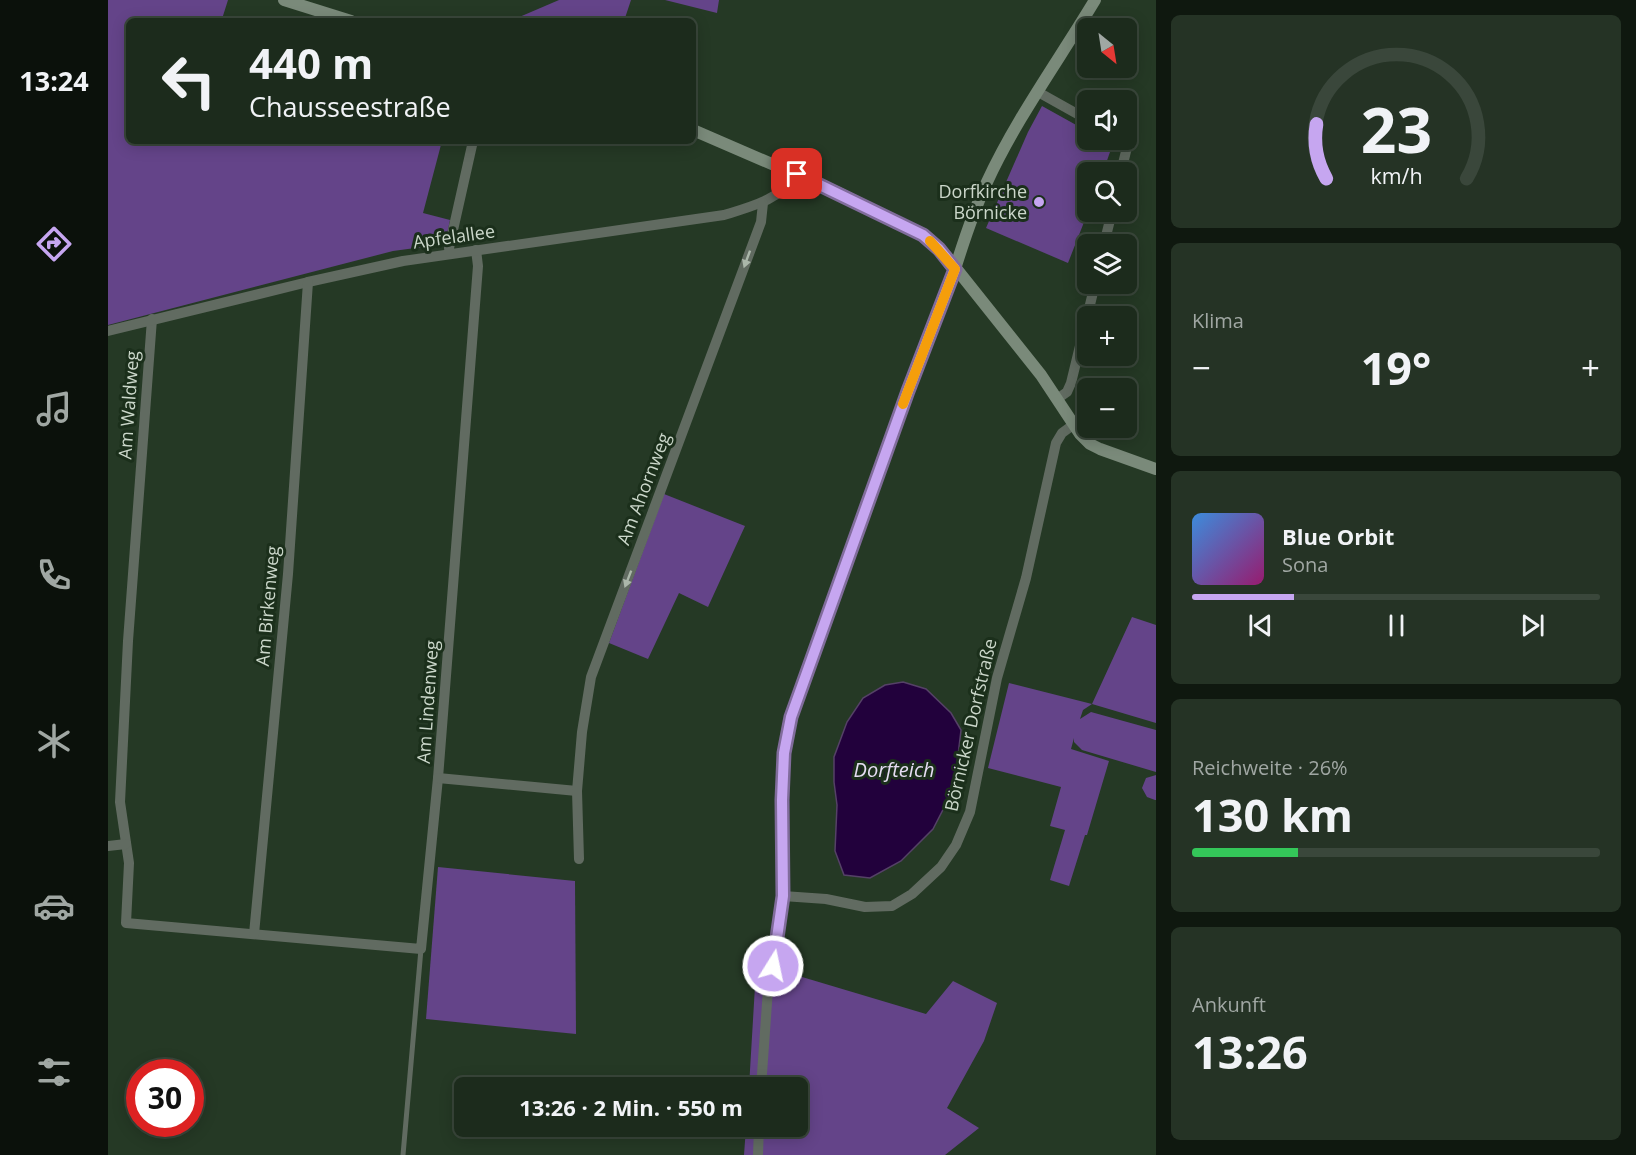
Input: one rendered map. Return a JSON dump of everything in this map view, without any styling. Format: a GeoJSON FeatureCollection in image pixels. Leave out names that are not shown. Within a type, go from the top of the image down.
{"type":"FeatureCollection","features":[{"type":"Feature","properties":{"kind":"main road"},"geometry":{"type":"LineString","coordinates":[[284,0],[341,18]]}},
{"type":"Feature","properties":{"kind":"main road"},"geometry":{"type":"LineString","coordinates":[[955,269],[988,181],[1038,92],[1095,0]]}},
{"type":"Feature","properties":{"kind":"main road"},"geometry":{"type":"LineString","coordinates":[[696,131],[797,174],[923,235],[939,249],[1041,375],[1065,391],[1073,425],[1090,444],[1156,469]]}},
{"type":"Feature","properties":{"kind":"street"},"geometry":{"type":"LineString","coordinates":[[1038,92],[1077,114]]}},
{"type":"Feature","properties":{"kind":"street"},"geometry":{"type":"LineString","coordinates":[[450,254],[449,248],[472,144]]}},
{"type":"Feature","properties":{"kind":"street","name":"Apfelallee"},"geometry":{"type":"LineString","coordinates":[[108,331],[403,261],[724,215],[763,203],[792,183],[797,174]]}},
{"type":"Feature","properties":{"kind":"street","name":"Am Ahornweg"},"geometry":{"type":"LineString","coordinates":[[579,859],[577,791],[582,732],[591,678],[761,222],[763,203]]}},
{"type":"Feature","properties":{"kind":"street","name":"Am Lindenweg"},"geometry":{"type":"LineString","coordinates":[[421,949],[438,778],[478,266],[476,250]]}},
{"type":"Feature","properties":{"kind":"street"},"geometry":{"type":"LineString","coordinates":[[762,1077],[768,989],[783,896],[784,753],[791,717],[904,401],[955,269]]}},
{"type":"Feature","properties":{"kind":"street","name":"Am Birkenweg"},"geometry":{"type":"LineString","coordinates":[[254,934],[288,574],[309,282]]}},
{"type":"Feature","properties":{"kind":"street"},"geometry":{"type":"LineString","coordinates":[[1065,391],[1092,294]]}},
{"type":"Feature","properties":{"kind":"street","name":"Am Waldweg"},"geometry":{"type":"LineString","coordinates":[[152,319],[128,641],[120,802],[129,863],[126,923],[254,934]]}},
{"type":"Feature","properties":{"kind":"street","name":"Börnicker Dorfstraße"},"geometry":{"type":"LineString","coordinates":[[783,896],[826,899],[865,907],[892,906],[912,894],[942,867],[956,845],[970,812],[997,678],[1026,578],[1056,443],[1062,433],[1073,425]]}},
{"type":"Feature","properties":{"kind":"street"},"geometry":{"type":"LineString","coordinates":[[438,778],[577,791]]}},
{"type":"Feature","properties":{"kind":"street"},"geometry":{"type":"LineString","coordinates":[[108,846],[126,844]]}},
{"type":"Feature","properties":{"kind":"street"},"geometry":{"type":"LineString","coordinates":[[254,934],[421,949]]}},
{"type":"Feature","properties":{"kind":"street"},"geometry":{"type":"LineString","coordinates":[[758,1155],[759,1137]]}},
{"type":"Feature","properties":{"kind":"lane","name":"Am Lindenweg"},"geometry":{"type":"LineString","coordinates":[[403,1155],[421,949]]}},
{"type":"Feature","properties":{"kind":"shaded area"},"geometry":{"type":"Polygon","coordinates":[[[108,0],[228,0],[222,18],[126,18],[126,144],[441,144],[423,213],[450,220],[445,244],[393,251],[108,325],[108,0]]]}},
{"type":"Feature","properties":{"kind":"shaded area"},"geometry":{"type":"Polygon","coordinates":[[[559,0],[631,0],[625,18],[517,18],[559,0]]]}},
{"type":"Feature","properties":{"kind":"shaded area"},"geometry":{"type":"Polygon","coordinates":[[[665,0],[719,0],[717,13],[665,0]]]}},
{"type":"Feature","properties":{"kind":"shaded area"},"geometry":{"type":"Polygon","coordinates":[[[1042,106],[1077,125],[1077,150],[1109,150],[1106,162],[1077,162],[1077,222],[1084,222],[1079,234],[1077,234],[1068,263],[986,228],[1028,132],[1042,106]]]}},
{"type":"Feature","properties":{"kind":"shaded area"},"geometry":{"type":"Polygon","coordinates":[[[664,494],[745,526],[708,607],[679,593],[648,659],[609,643],[664,494]]]}},
{"type":"Feature","properties":{"kind":"shaded area"},"geometry":{"type":"Polygon","coordinates":[[[1132,617],[1156,625],[1156,723],[1092,704],[1132,617]]]}},
{"type":"Feature","properties":{"kind":"shaded area"},"geometry":{"type":"Polygon","coordinates":[[[1009,683],[1092,704],[1083,710],[1080,719],[1091,712],[1156,730],[1156,772],[1082,750],[1074,742],[1074,738],[1071,749],[1109,761],[1069,886],[1050,880],[1065,830],[1050,826],[1061,787],[988,768],[1009,683]]]}},
{"type":"Feature","properties":{"kind":"shaded area"},"geometry":{"type":"Polygon","coordinates":[[[1156,775],[1155,800],[1147,797],[1142,788],[1146,778],[1156,775]]]}},
{"type":"Feature","properties":{"kind":"shaded area"},"geometry":{"type":"Polygon","coordinates":[[[438,867],[575,881],[576,1034],[426,1019],[438,867]]]}},
{"type":"Feature","properties":{"kind":"shaded area"},"geometry":{"type":"Polygon","coordinates":[[[782,971],[926,1014],[953,981],[997,1003],[984,1041],[947,1108],[979,1128],[945,1155],[744,1155],[745,1137],[808,1137],[808,1077],[750,1077],[755,986],[782,971]]]}},
{"type":"Feature","properties":{"kind":"water","name":"Dorfteich"},"geometry":{"type":"Polygon","coordinates":[[[903,682],[926,689],[951,713],[961,730],[957,764],[949,798],[933,829],[901,861],[870,878],[844,875],[835,851],[837,805],[834,757],[847,722],[863,698],[885,685],[903,682]]]}},
{"type":"Feature","properties":{"kind":"slow traffic"},"geometry":{"type":"LineString","coordinates":[[903,404],[955,269],[930,241]]}},
{"type":"Feature","properties":{"kind":"place","name":"Dorfkirche Börnicke"},"geometry":{"type":"Point","coordinates":[1039,202]}},
{"type":"Feature","properties":{"kind":"route"},"geometry":{"type":"LineString","coordinates":[[773,966],[783,896],[784,753],[791,717],[804,675],[955,269],[939,249],[923,235],[797,174]]}}]}
